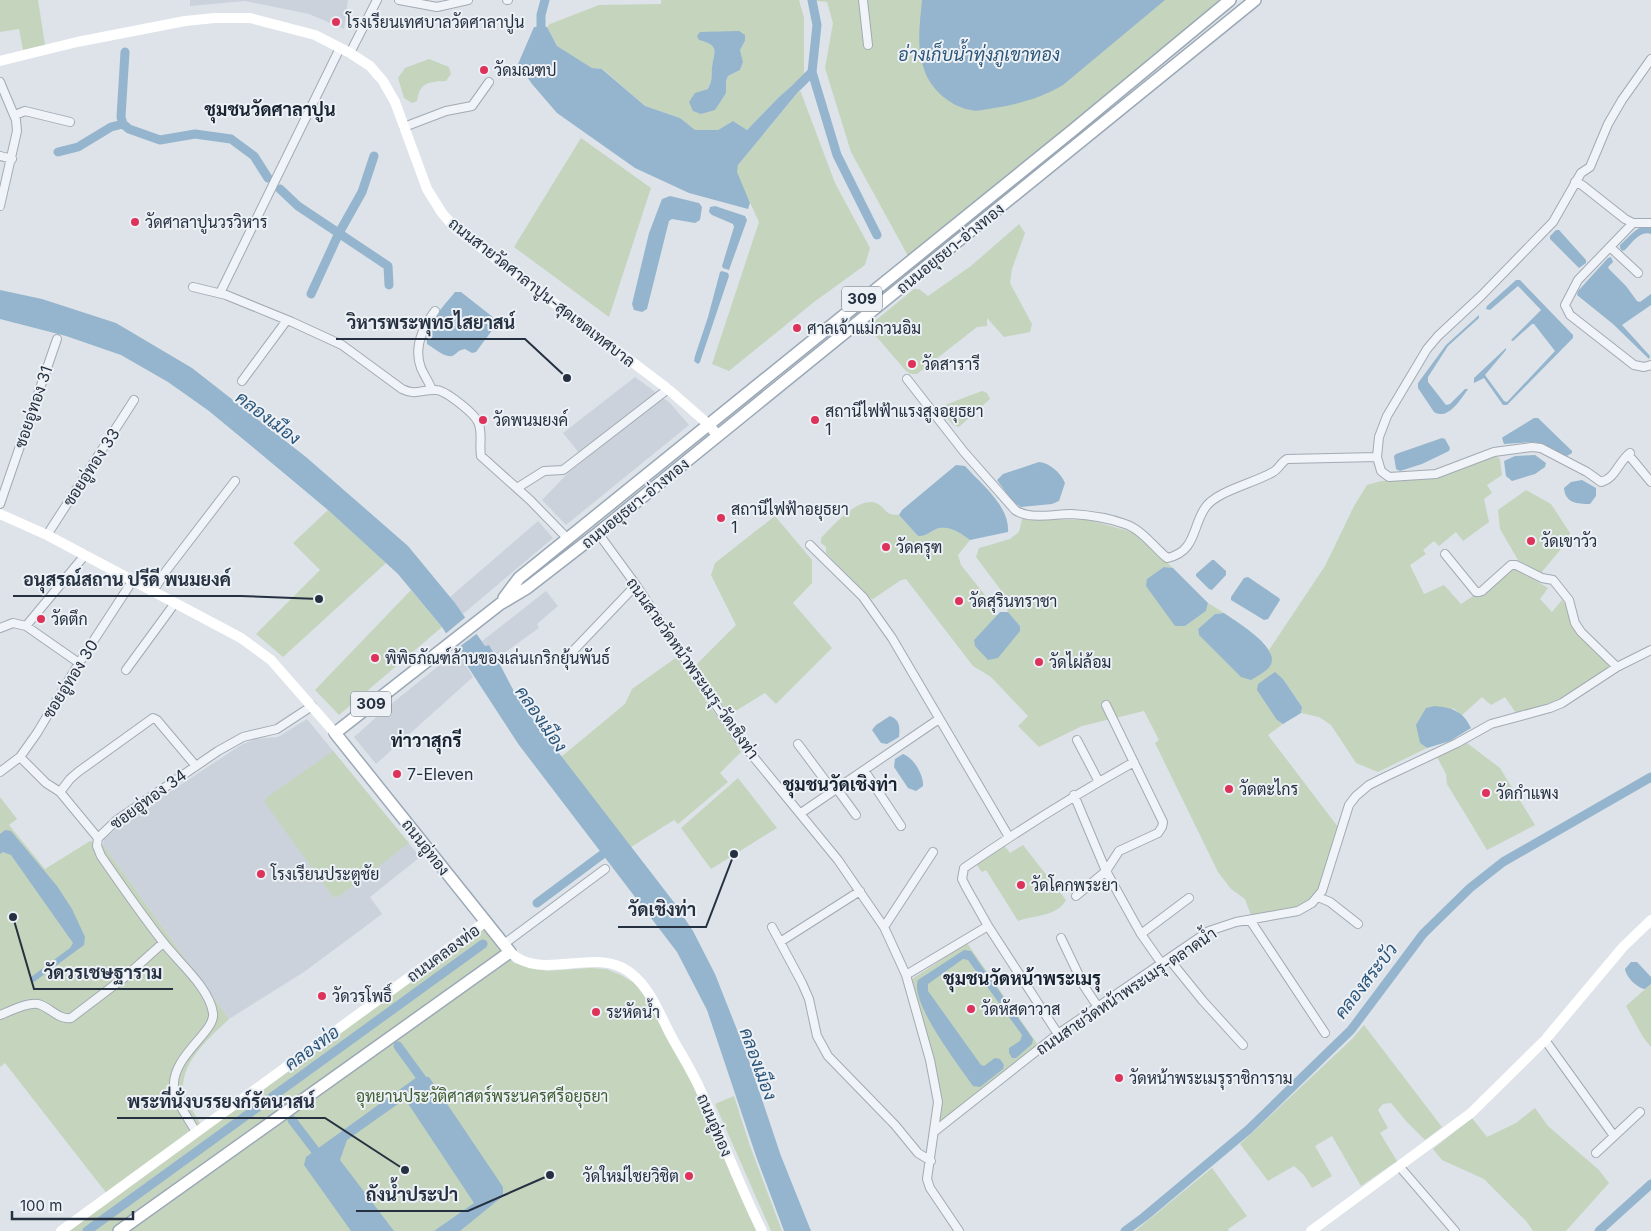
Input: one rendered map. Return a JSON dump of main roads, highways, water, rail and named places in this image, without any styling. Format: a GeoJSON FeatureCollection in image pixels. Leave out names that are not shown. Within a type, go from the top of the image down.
{"type":"FeatureCollection","features":[{"type":"Feature","properties":{"kind":"main road","name":"ถนนอยุธยา-อ่างทอง"},"geometry":{"type":"LineString","coordinates":[[500,604],[519,578],[1073,130],[1230,0]]}},
{"type":"Feature","properties":{"kind":"main road","name":"ถนนอยุธยา-อ่างทอง"},"geometry":{"type":"LineString","coordinates":[[335,733],[482,617],[528,588],[598,533],[1255,0]]}},
{"type":"Feature","properties":{"kind":"main road","name":"ถนนอู่ทอง"},"geometry":{"type":"LineString","coordinates":[[119,1231],[507,948],[335,733]]}},
{"type":"Feature","properties":{"kind":"water","name":"อ่างเก็บน้ำทุ่งภูเขาทอง"},"geometry":{"type":"Polygon","coordinates":[[[922,0],[1165,0],[1063,85],[1030,100],[974,111],[956,105],[942,96],[927,76],[919,44],[922,0]]]}},
{"type":"Feature","properties":{"kind":"water"},"geometry":{"type":"Polygon","coordinates":[[[534,27],[547,27],[557,46],[592,68],[602,69],[645,106],[680,118],[695,130],[718,130],[733,121],[747,130],[779,97],[804,75],[808,80],[738,165],[737,172],[750,203],[748,209],[689,193],[635,168],[557,113],[532,84],[518,64],[534,27]]]}},
{"type":"Feature","properties":{"kind":"water"},"geometry":{"type":"Polygon","coordinates":[[[739,31],[745,35],[745,41],[740,50],[743,62],[740,70],[728,76],[726,93],[715,110],[701,114],[693,111],[689,102],[695,93],[708,89],[714,54],[711,45],[699,40],[697,36],[700,32],[739,31]]]}},
{"type":"Feature","properties":{"kind":"water"},"geometry":{"type":"Polygon","coordinates":[[[670,196],[699,203],[702,207],[700,220],[695,223],[672,219],[669,221],[647,309],[642,312],[634,310],[632,304],[649,233],[662,199],[670,196]]]}},
{"type":"Feature","properties":{"kind":"water"},"geometry":{"type":"Polygon","coordinates":[[[715,206],[745,216],[747,220],[729,270],[722,266],[734,227],[733,224],[709,212],[710,207],[715,206]]]}},
{"type":"Feature","properties":{"kind":"water"},"geometry":{"type":"Polygon","coordinates":[[[1647,225],[1651,226],[1651,234],[1640,235],[1622,251],[1620,245],[1636,231],[1647,225]]]}},
{"type":"Feature","properties":{"kind":"water"},"geometry":{"type":"Polygon","coordinates":[[[1556,230],[1559,230],[1586,260],[1586,263],[1579,268],[1550,239],[1550,236],[1556,230]]]}},
{"type":"Feature","properties":{"kind":"water"},"geometry":{"type":"Polygon","coordinates":[[[1611,257],[1613,262],[1608,267],[1609,269],[1626,286],[1637,301],[1640,302],[1651,294],[1651,305],[1622,325],[1650,356],[1649,359],[1613,324],[1577,295],[1578,291],[1611,257]]]}},
{"type":"Feature","properties":{"kind":"water"},"geometry":{"type":"Polygon","coordinates":[[[720,272],[728,273],[729,276],[698,364],[694,361],[695,356],[720,272]]]}},
{"type":"Feature","properties":{"kind":"water"},"geometry":{"type":"Polygon","coordinates":[[[1516,280],[1520,280],[1573,335],[1573,338],[1507,405],[1503,405],[1484,378],[1474,383],[1474,378],[1506,348],[1485,375],[1504,401],[1507,402],[1555,351],[1534,324],[1513,341],[1511,340],[1541,310],[1518,286],[1490,310],[1486,309],[1516,280]]]}},
{"type":"Feature","properties":{"kind":"water"},"geometry":{"type":"Polygon","coordinates":[[[0,290],[42,299],[116,323],[192,368],[306,457],[408,546],[455,603],[485,646],[489,645],[525,709],[673,901],[693,931],[715,974],[747,1055],[781,1156],[811,1231],[784,1231],[756,1156],[707,1010],[677,952],[519,745],[442,627],[398,574],[328,510],[255,449],[209,411],[168,382],[121,355],[66,336],[0,319],[0,290]]]}},
{"type":"Feature","properties":{"kind":"water"},"geometry":{"type":"Polygon","coordinates":[[[455,292],[461,292],[494,318],[496,325],[476,352],[472,353],[465,349],[448,356],[427,344],[427,337],[436,316],[455,292]]]}},
{"type":"Feature","properties":{"kind":"water"},"geometry":{"type":"Polygon","coordinates":[[[1479,315],[1479,318],[1448,346],[1428,377],[1428,382],[1446,405],[1450,404],[1465,389],[1468,389],[1454,408],[1444,414],[1434,412],[1418,388],[1418,383],[1446,345],[1479,315]]]}},
{"type":"Feature","properties":{"kind":"water"},"geometry":{"type":"Polygon","coordinates":[[[1534,418],[1538,418],[1572,453],[1565,457],[1543,444],[1533,442],[1504,444],[1503,437],[1534,418]]]}},
{"type":"Feature","properties":{"kind":"water"},"geometry":{"type":"Polygon","coordinates":[[[1442,438],[1445,439],[1450,448],[1449,451],[1422,464],[1400,471],[1396,469],[1394,456],[1396,454],[1442,438]]]}},
{"type":"Feature","properties":{"kind":"water"},"geometry":{"type":"Polygon","coordinates":[[[1535,455],[1546,463],[1545,467],[1535,474],[1512,481],[1506,476],[1504,461],[1515,456],[1535,455]]]}},
{"type":"Feature","properties":{"kind":"water"},"geometry":{"type":"Polygon","coordinates":[[[1039,462],[1051,466],[1063,479],[1065,483],[1059,501],[1052,504],[1021,507],[1013,502],[997,480],[1003,474],[1039,462]]]}},
{"type":"Feature","properties":{"kind":"water"},"geometry":{"type":"Polygon","coordinates":[[[956,465],[965,466],[993,496],[1004,513],[1008,532],[970,540],[956,531],[944,528],[918,536],[899,515],[902,510],[956,465]]]}},
{"type":"Feature","properties":{"kind":"water"},"geometry":{"type":"Polygon","coordinates":[[[1582,480],[1596,488],[1596,496],[1590,504],[1572,502],[1565,493],[1564,488],[1571,482],[1582,480]]]}},
{"type":"Feature","properties":{"kind":"water"},"geometry":{"type":"Polygon","coordinates":[[[1212,560],[1226,571],[1226,575],[1212,590],[1196,574],[1212,560]]]}},
{"type":"Feature","properties":{"kind":"water"},"geometry":{"type":"Polygon","coordinates":[[[1164,567],[1173,568],[1208,603],[1206,611],[1185,626],[1175,626],[1146,586],[1147,579],[1164,567]]]}},
{"type":"Feature","properties":{"kind":"water"},"geometry":{"type":"Polygon","coordinates":[[[1248,577],[1280,600],[1268,619],[1264,620],[1231,600],[1231,597],[1244,578],[1248,577]]]}},
{"type":"Feature","properties":{"kind":"water"},"geometry":{"type":"Polygon","coordinates":[[[1000,612],[1008,612],[1020,626],[1020,631],[998,658],[988,660],[975,646],[974,640],[1000,612]]]}},
{"type":"Feature","properties":{"kind":"water"},"geometry":{"type":"Polygon","coordinates":[[[1224,613],[1256,636],[1269,651],[1272,659],[1270,666],[1251,680],[1241,677],[1199,635],[1198,629],[1215,614],[1224,613]]]}},
{"type":"Feature","properties":{"kind":"water"},"geometry":{"type":"Polygon","coordinates":[[[1275,672],[1283,679],[1302,707],[1301,713],[1283,724],[1277,720],[1257,690],[1258,684],[1275,672]]]}},
{"type":"Feature","properties":{"kind":"water"},"geometry":{"type":"Polygon","coordinates":[[[1435,706],[1457,711],[1465,718],[1471,728],[1450,741],[1427,748],[1420,743],[1416,725],[1426,708],[1435,706]]]}},
{"type":"Feature","properties":{"kind":"water"},"geometry":{"type":"Polygon","coordinates":[[[890,716],[899,724],[899,737],[887,744],[881,743],[872,730],[890,716]]]}},
{"type":"Feature","properties":{"kind":"water"},"geometry":{"type":"Polygon","coordinates":[[[903,754],[914,763],[922,777],[923,786],[916,791],[908,788],[894,767],[895,759],[903,754]]]}},
{"type":"Feature","properties":{"kind":"water"},"geometry":{"type":"Polygon","coordinates":[[[5,830],[11,831],[57,886],[72,909],[85,937],[84,945],[34,982],[30,981],[31,977],[70,948],[73,943],[11,855],[3,852],[0,854],[0,834],[5,830]]]}},
{"type":"Feature","properties":{"kind":"water"},"geometry":{"type":"Polygon","coordinates":[[[964,950],[971,951],[1033,1039],[1032,1044],[1016,1058],[1012,1058],[1009,1048],[1020,1041],[1022,1035],[968,960],[963,959],[928,984],[928,991],[981,1065],[984,1066],[995,1058],[1000,1059],[1004,1065],[1003,1069],[980,1087],[973,1086],[937,1034],[921,1003],[917,990],[918,980],[964,950]]]}},
{"type":"Feature","properties":{"kind":"water"},"geometry":{"type":"Polygon","coordinates":[[[1631,962],[1637,962],[1651,977],[1651,984],[1645,989],[1635,984],[1627,975],[1625,969],[1631,962]]]}},
{"type":"Feature","properties":{"kind":"water"},"geometry":{"type":"Polygon","coordinates":[[[417,1077],[429,1077],[503,1187],[503,1196],[460,1231],[434,1231],[474,1203],[405,1099],[347,1140],[340,1160],[394,1231],[351,1231],[304,1165],[306,1157],[417,1077]]]}},
{"type":"Feature","properties":{"kind":"waterway"},"geometry":{"type":"LineString","coordinates":[[541,39],[541,15],[545,0]]}},
{"type":"Feature","properties":{"kind":"waterway"},"geometry":{"type":"LineString","coordinates":[[812,0],[817,25],[812,72],[837,155],[877,235]]}},
{"type":"Feature","properties":{"kind":"waterway"},"geometry":{"type":"LineString","coordinates":[[125,52],[121,117],[123,124],[129,129],[160,140],[195,134],[231,139],[254,156],[268,178]]}},
{"type":"Feature","properties":{"kind":"waterway"},"geometry":{"type":"LineString","coordinates":[[798,86],[812,72]]}},
{"type":"Feature","properties":{"kind":"waterway"},"geometry":{"type":"LineString","coordinates":[[58,152],[78,147],[111,127],[123,124]]}},
{"type":"Feature","properties":{"kind":"waterway"},"geometry":{"type":"LineString","coordinates":[[311,294],[339,233],[362,192],[374,156]]}},
{"type":"Feature","properties":{"kind":"waterway"},"geometry":{"type":"LineString","coordinates":[[280,189],[298,206],[388,266],[389,285]]}},
{"type":"Feature","properties":{"kind":"waterway","name":"คลองสระบัว"},"geometry":{"type":"LineString","coordinates":[[1125,1231],[1248,1130],[1351,1030],[1423,934],[1470,888],[1503,862],[1651,777]]}},
{"type":"Feature","properties":{"kind":"waterway","name":"คลองท่อ"},"geometry":{"type":"LineString","coordinates":[[537,903],[611,848]]}},
{"type":"Feature","properties":{"kind":"waterway","name":"คลองท่อ"},"geometry":{"type":"LineString","coordinates":[[87,1231],[483,944]]}},
{"type":"Feature","properties":{"kind":"waterway"},"geometry":{"type":"LineString","coordinates":[[398,1046],[425,1083]]}},
{"type":"Feature","properties":{"kind":"waterway"},"geometry":{"type":"LineString","coordinates":[[292,1120],[321,1158]]}},
{"type":"Feature","properties":{"kind":"waterway"},"geometry":{"type":"LineString","coordinates":[[1599,1231],[1651,1184]]}},
{"type":"Feature","properties":{"kind":"place","name":"โรงเรียนเทศบาลวัดศาลาปูน"},"geometry":{"type":"Point","coordinates":[336,22]}},
{"type":"Feature","properties":{"kind":"place","name":"วัดมณฑป"},"geometry":{"type":"Point","coordinates":[484,70]}},
{"type":"Feature","properties":{"kind":"place","name":"วัดศาลาปูนวรวิหาร"},"geometry":{"type":"Point","coordinates":[135,222]}},
{"type":"Feature","properties":{"kind":"place","name":"ศาลเจ้าแม่กวนอิม"},"geometry":{"type":"Point","coordinates":[797,328]}},
{"type":"Feature","properties":{"kind":"place","name":"วัดสารารี"},"geometry":{"type":"Point","coordinates":[912,364]}},
{"type":"Feature","properties":{"kind":"place","name":"วิหารพระพุทธไสยาสน์"},"geometry":{"type":"Point","coordinates":[567,378]}},
{"type":"Feature","properties":{"kind":"place","name":"วัดพนมยงค์"},"geometry":{"type":"Point","coordinates":[483,420]}},
{"type":"Feature","properties":{"kind":"place","name":"สถานีไฟฟ้าแรงสูงอยุธยา 1"},"geometry":{"type":"Point","coordinates":[815,420]}},
{"type":"Feature","properties":{"kind":"place","name":"สถานีไฟฟ้าอยุธยา 1"},"geometry":{"type":"Point","coordinates":[721,518]}},
{"type":"Feature","properties":{"kind":"place","name":"วัดเขาวัว"},"geometry":{"type":"Point","coordinates":[1531,541]}},
{"type":"Feature","properties":{"kind":"place","name":"วัดครุฑ"},"geometry":{"type":"Point","coordinates":[886,547]}},
{"type":"Feature","properties":{"kind":"place","name":"อนุสรณ์สถาน ปรีดี พนมยงค์"},"geometry":{"type":"Point","coordinates":[319,599]}},
{"type":"Feature","properties":{"kind":"place","name":"วัดสุรินทราชา"},"geometry":{"type":"Point","coordinates":[959,601]}},
{"type":"Feature","properties":{"kind":"place","name":"วัดตึก"},"geometry":{"type":"Point","coordinates":[41,619]}},
{"type":"Feature","properties":{"kind":"place","name":"พิพิธภัณฑ์ล้านของเล่นเกริกยุ้นพันธ์"},"geometry":{"type":"Point","coordinates":[375,658]}},
{"type":"Feature","properties":{"kind":"place","name":"วัดไผ่ล้อม"},"geometry":{"type":"Point","coordinates":[1039,662]}},
{"type":"Feature","properties":{"kind":"place","name":"7-Eleven"},"geometry":{"type":"Point","coordinates":[397,774]}},
{"type":"Feature","properties":{"kind":"place","name":"วัดตะไกร"},"geometry":{"type":"Point","coordinates":[1229,789]}},
{"type":"Feature","properties":{"kind":"place","name":"วัดกำแพง"},"geometry":{"type":"Point","coordinates":[1486,793]}},
{"type":"Feature","properties":{"kind":"place","name":"วัดเชิงท่า"},"geometry":{"type":"Point","coordinates":[734,854]}},
{"type":"Feature","properties":{"kind":"place","name":"โรงเรียนประตูชัย"},"geometry":{"type":"Point","coordinates":[261,874]}},
{"type":"Feature","properties":{"kind":"place","name":"วัดโคกพระยา"},"geometry":{"type":"Point","coordinates":[1021,885]}},
{"type":"Feature","properties":{"kind":"place","name":"วัดวรเชษฐาราม"},"geometry":{"type":"Point","coordinates":[13,917]}},
{"type":"Feature","properties":{"kind":"place","name":"วัดวรโพธิ์"},"geometry":{"type":"Point","coordinates":[322,996]}},
{"type":"Feature","properties":{"kind":"place","name":"วัดหัสดาวาส"},"geometry":{"type":"Point","coordinates":[971,1009]}},
{"type":"Feature","properties":{"kind":"place","name":"ระหัดน้ำ"},"geometry":{"type":"Point","coordinates":[596,1012]}},
{"type":"Feature","properties":{"kind":"place","name":"วัดหน้าพระเมรุราชิการาม"},"geometry":{"type":"Point","coordinates":[1119,1078]}},
{"type":"Feature","properties":{"kind":"place","name":"พระที่นั่งบรรยงก์รัตนาสน์"},"geometry":{"type":"Point","coordinates":[405,1170]}},
{"type":"Feature","properties":{"kind":"place","name":"ถังน้ำประปา"},"geometry":{"type":"Point","coordinates":[550,1175]}},
{"type":"Feature","properties":{"kind":"place","name":"วัดใหม่ไชยวิชิต"},"geometry":{"type":"Point","coordinates":[689,1176]}},
{"type":"Feature","properties":{"kind":"district","name":"ชุมชนวัดศาลาปูน"},"geometry":{"type":"Point","coordinates":[270,110]}},
{"type":"Feature","properties":{"kind":"district","name":"ท่าวาสุกรี"},"geometry":{"type":"Point","coordinates":[426,741]}},
{"type":"Feature","properties":{"kind":"district","name":"ชุมชนวัดเชิงท่า"},"geometry":{"type":"Point","coordinates":[840,785]}},
{"type":"Feature","properties":{"kind":"district","name":"ชุมชนวัดหน้าพระเมรุ"},"geometry":{"type":"Point","coordinates":[1022,979]}},
{"type":"Feature","properties":{"kind":"water label","name":"คลองเมือง"},"geometry":{"type":"Point","coordinates":[268,418]}},
{"type":"Feature","properties":{"kind":"water label","name":"คลองเมือง"},"geometry":{"type":"Point","coordinates":[541,719]}},
{"type":"Feature","properties":{"kind":"water label","name":"คลองเมือง"},"geometry":{"type":"Point","coordinates":[758,1064]}},
{"type":"Feature","properties":{"kind":"park label","name":"อุทยานประวัติศาสตร์พระนครศรีอยุธยา"},"geometry":{"type":"Point","coordinates":[482,1096]}}]}
